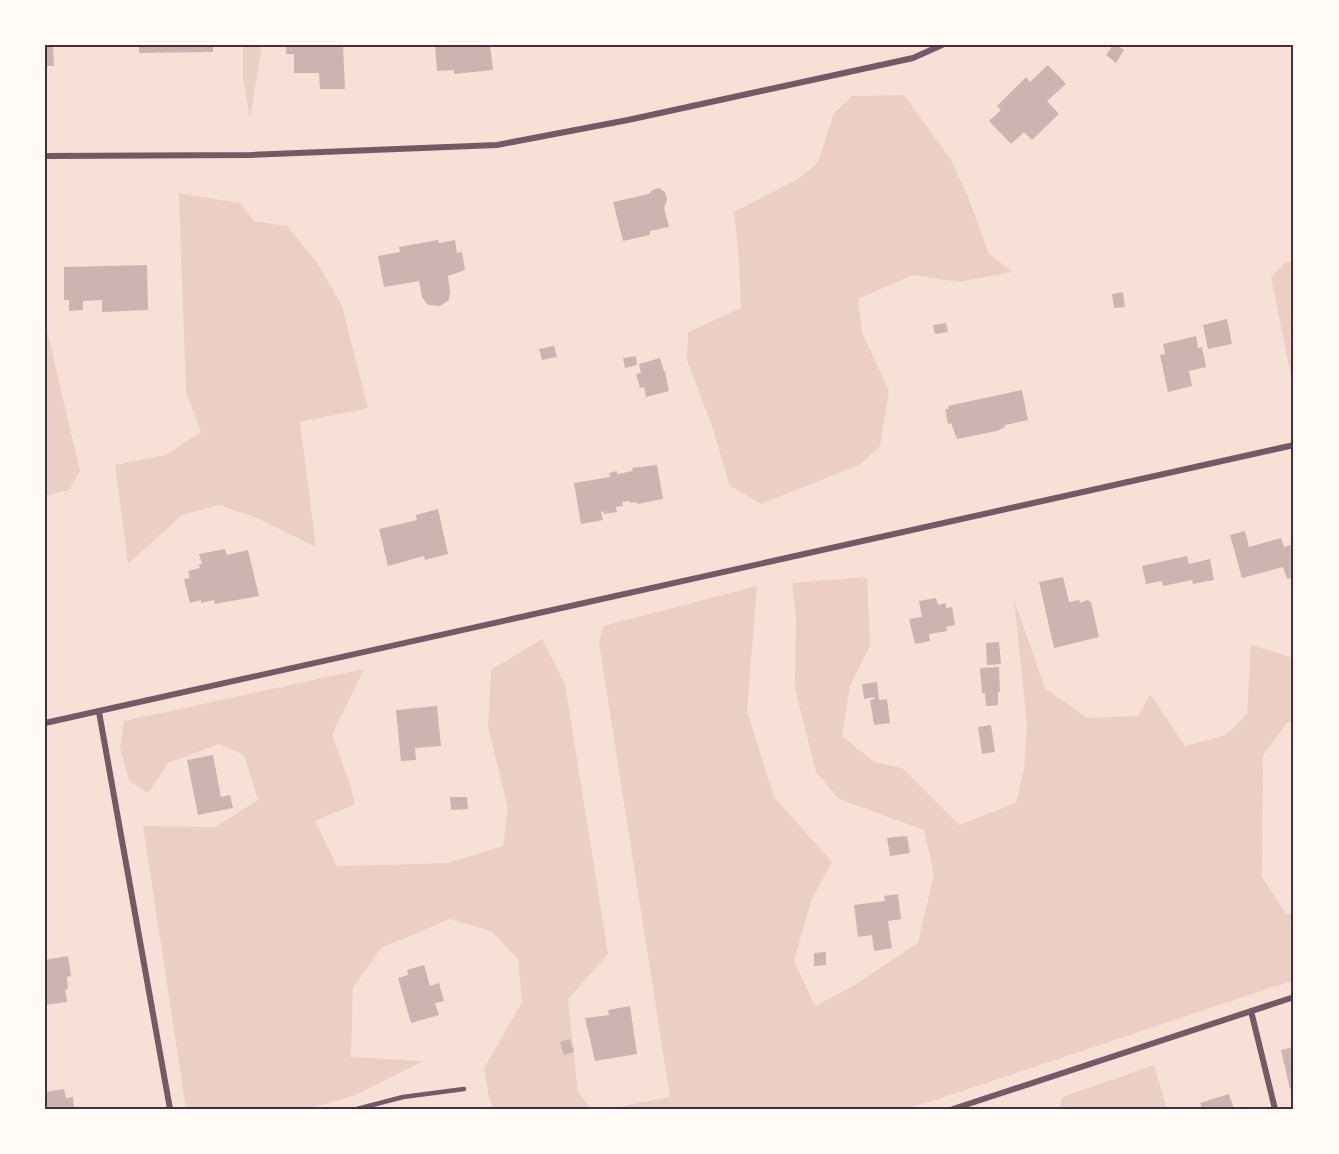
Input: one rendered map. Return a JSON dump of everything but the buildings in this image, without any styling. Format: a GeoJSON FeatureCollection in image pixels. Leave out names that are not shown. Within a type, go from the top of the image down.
{"type":"FeatureCollection","features":[{"type":"Feature","properties":{"kind":"street"},"geometry":{"type":"LineString","coordinates":[[45,156],[250,155],[496,145],[628,120],[914,58],[942,45]]}},
{"type":"Feature","properties":{"kind":"street"},"geometry":{"type":"LineString","coordinates":[[45,723],[1294,445]]}},
{"type":"Feature","properties":{"kind":"street"},"geometry":{"type":"LineString","coordinates":[[99,712],[170,1109]]}},
{"type":"Feature","properties":{"kind":"street"},"geometry":{"type":"LineString","coordinates":[[953,1109],[1294,996]]}},
{"type":"Feature","properties":{"kind":"street"},"geometry":{"type":"LineString","coordinates":[[1251,1011],[1275,1109]]}},
{"type":"Feature","properties":{"kind":"lane"},"geometry":{"type":"LineString","coordinates":[[357,1109],[403,1097],[464,1089]]}},
{"type":"Feature","properties":{"kind":"shaded area"},"geometry":{"type":"Polygon","coordinates":[[[243,45],[262,45],[250,118],[243,77],[243,45]]]}},
{"type":"Feature","properties":{"kind":"shaded area"},"geometry":{"type":"Polygon","coordinates":[[[904,95],[950,158],[969,199],[989,254],[1013,272],[959,282],[913,275],[858,299],[862,332],[889,391],[880,446],[861,464],[761,504],[730,486],[712,426],[687,360],[688,332],[741,308],[734,212],[800,178],[818,162],[834,113],[852,96],[904,95]]]}},
{"type":"Feature","properties":{"kind":"shaded area"},"geometry":{"type":"Polygon","coordinates":[[[179,193],[240,203],[254,221],[287,226],[318,264],[342,306],[368,408],[300,422],[316,547],[259,519],[219,505],[182,515],[128,564],[115,465],[166,455],[201,432],[186,392],[179,193]]]}},
{"type":"Feature","properties":{"kind":"shaded area"},"geometry":{"type":"Polygon","coordinates":[[[1294,261],[1294,391],[1271,277],[1286,262],[1294,261]]]}},
{"type":"Feature","properties":{"kind":"shaded area"},"geometry":{"type":"Polygon","coordinates":[[[45,322],[80,471],[69,490],[45,496],[45,322]]]}},
{"type":"Feature","properties":{"kind":"shaded area"},"geometry":{"type":"Polygon","coordinates":[[[867,577],[870,646],[850,686],[842,736],[874,762],[902,768],[959,825],[1016,803],[1024,769],[1027,725],[1014,600],[1045,688],[1087,718],[1138,716],[1150,694],[1185,746],[1226,735],[1247,714],[1251,645],[1294,658],[1294,721],[1287,723],[1263,755],[1262,877],[1286,914],[1294,912],[1294,980],[908,1109],[607,1109],[670,1097],[599,643],[603,626],[757,586],[747,711],[774,797],[832,862],[811,901],[794,961],[815,1006],[856,984],[918,943],[934,874],[924,830],[839,799],[816,772],[795,689],[796,618],[792,583],[867,577]]]}},
{"type":"Feature","properties":{"kind":"shaded area"},"geometry":{"type":"Polygon","coordinates":[[[542,639],[565,684],[608,954],[568,999],[578,1092],[592,1109],[494,1109],[489,1098],[484,1068],[522,1002],[518,959],[491,931],[450,919],[381,948],[353,988],[351,1057],[423,1061],[353,1096],[307,1109],[186,1109],[143,826],[215,827],[258,800],[244,755],[219,744],[168,763],[148,793],[129,781],[120,747],[124,721],[364,669],[332,735],[355,804],[315,821],[337,866],[448,863],[503,846],[508,808],[488,727],[491,670],[542,639]]]}},
{"type":"Feature","properties":{"kind":"shaded area"},"geometry":{"type":"Polygon","coordinates":[[[1154,1065],[1167,1109],[1060,1109],[1062,1097],[1154,1065]]]}}]}
